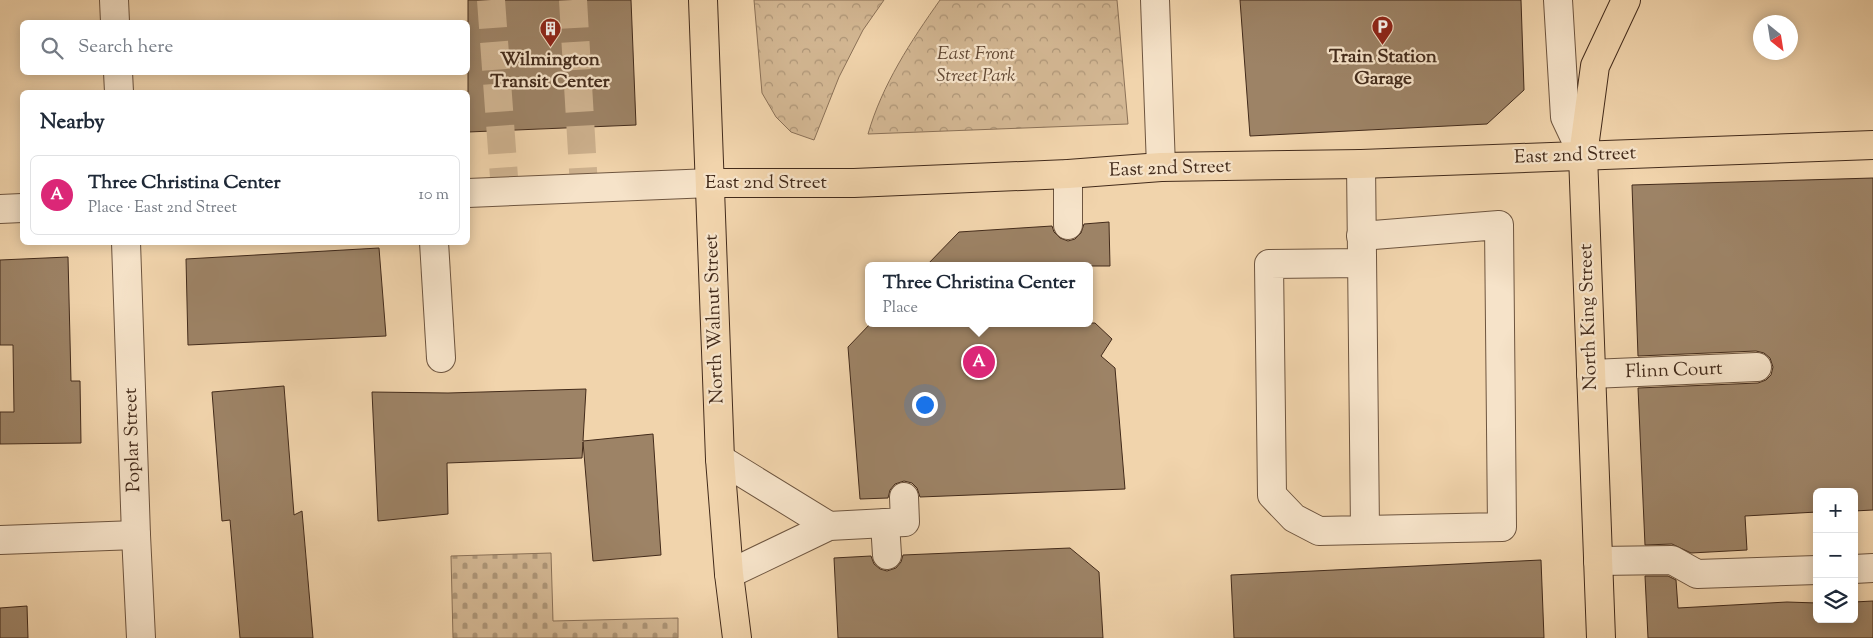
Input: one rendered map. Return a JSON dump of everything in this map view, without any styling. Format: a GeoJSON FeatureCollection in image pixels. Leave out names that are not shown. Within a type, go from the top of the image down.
{"type":"FeatureCollection","features":[{"type":"Feature","properties":{"kind":"main road","name":"North Walnut Street"},"geometry":{"type":"LineString","coordinates":[[703,0],[720,459],[729,574],[737,638]]}},
{"type":"Feature","properties":{"kind":"main road"},"geometry":{"type":"LineString","coordinates":[[1583,155],[1595,66],[1626,0]]}},
{"type":"Feature","properties":{"kind":"main road","name":"East 2nd Street"},"geometry":{"type":"LineString","coordinates":[[711,183],[854,183],[1068,174],[1161,167],[1361,164],[1873,145]]}},
{"type":"Feature","properties":{"kind":"main road","name":"North King Street"},"geometry":{"type":"LineString","coordinates":[[1583,155],[1601,638]]}},
{"type":"Feature","properties":{"kind":"street"},"geometry":{"type":"LineString","coordinates":[[114,0],[115,20]]}},
{"type":"Feature","properties":{"kind":"street"},"geometry":{"type":"LineString","coordinates":[[1155,0],[1161,167]]}},
{"type":"Feature","properties":{"kind":"street","name":"North King Street"},"geometry":{"type":"LineString","coordinates":[[1558,0],[1565,117],[1583,155]]}},
{"type":"Feature","properties":{"kind":"street"},"geometry":{"type":"LineString","coordinates":[[118,75],[119,90]]}},
{"type":"Feature","properties":{"kind":"street"},"geometry":{"type":"LineString","coordinates":[[1361,164],[1364,530]]}},
{"type":"Feature","properties":{"kind":"street"},"geometry":{"type":"LineString","coordinates":[[1068,174],[1068,225]]}},
{"type":"Feature","properties":{"kind":"street","name":"East 2nd Street"},"geometry":{"type":"LineString","coordinates":[[470,193],[711,183]]}},
{"type":"Feature","properties":{"kind":"street"},"geometry":{"type":"LineString","coordinates":[[0,208],[20,208]]}},
{"type":"Feature","properties":{"kind":"street"},"geometry":{"type":"LineString","coordinates":[[1361,236],[1499,225],[1502,527],[1319,531],[1294,518],[1272,495],[1269,264],[1362,263]]}},
{"type":"Feature","properties":{"kind":"street","name":"Poplar Street"},"geometry":{"type":"LineString","coordinates":[[126,245],[136,534],[142,638]]}},
{"type":"Feature","properties":{"kind":"street"},"geometry":{"type":"LineString","coordinates":[[434,245],[441,358]]}},
{"type":"Feature","properties":{"kind":"street","name":"Flinn Court"},"geometry":{"type":"LineString","coordinates":[[1590,374],[1757,367]]}},
{"type":"Feature","properties":{"kind":"street"},"geometry":{"type":"LineString","coordinates":[[720,459],[829,526]]}},
{"type":"Feature","properties":{"kind":"street"},"geometry":{"type":"LineString","coordinates":[[729,574],[829,526],[905,522],[904,497]]}},
{"type":"Feature","properties":{"kind":"street"},"geometry":{"type":"LineString","coordinates":[[885,523],[887,555]]}},
{"type":"Feature","properties":{"kind":"street"},"geometry":{"type":"LineString","coordinates":[[0,540],[136,534]]}},
{"type":"Feature","properties":{"kind":"street"},"geometry":{"type":"LineString","coordinates":[[1598,561],[1672,560],[1697,574],[1813,570]]}},
{"type":"Feature","properties":{"kind":"street"},"geometry":{"type":"LineString","coordinates":[[1858,569],[1873,568]]}},
{"type":"Feature","properties":{"kind":"green space"},"geometry":{"type":"Polygon","coordinates":[[[754,0],[884,0],[863,30],[839,77],[814,140],[791,132],[776,117],[762,93],[754,0]]]}},
{"type":"Feature","properties":{"kind":"green space","name":"East Front Street Park"},"geometry":{"type":"Polygon","coordinates":[[[940,0],[1117,0],[1128,124],[868,134],[881,98],[898,64],[940,0]]]}},
{"type":"Feature","properties":{"kind":"green space"},"geometry":{"type":"Polygon","coordinates":[[[551,553],[553,621],[678,618],[678,638],[453,638],[451,556],[551,553]]]}},
{"type":"Feature","properties":{"kind":"building","name":"Wilmington Transit Center"},"geometry":{"type":"Polygon","coordinates":[[[468,0],[631,0],[636,125],[470,132],[468,75],[470,75],[470,20],[468,20],[468,0]]]}},
{"type":"Feature","properties":{"kind":"building","name":"Train Station Garage"},"geometry":{"type":"Polygon","coordinates":[[[1240,0],[1521,0],[1524,90],[1487,124],[1250,136],[1240,0]]]}},
{"type":"Feature","properties":{"kind":"building"},"geometry":{"type":"Polygon","coordinates":[[[1873,178],[1873,510],[1858,511],[1858,488],[1813,488],[1813,512],[1745,516],[1747,550],[1691,553],[1672,544],[1645,545],[1638,388],[1758,383],[1766,380],[1771,375],[1773,367],[1770,358],[1764,353],[1756,351],[1638,356],[1632,185],[1873,178]]]}},
{"type":"Feature","properties":{"kind":"building"},"geometry":{"type":"Polygon","coordinates":[[[1109,222],[1110,266],[1093,266],[1093,262],[930,262],[959,232],[1052,226],[1054,232],[1060,238],[1068,241],[1075,239],[1081,233],[1084,224],[1109,222]]]}},
{"type":"Feature","properties":{"kind":"building"},"geometry":{"type":"Polygon","coordinates":[[[379,248],[386,336],[188,345],[186,259],[379,248]]]}},
{"type":"Feature","properties":{"kind":"building"},"geometry":{"type":"Polygon","coordinates":[[[68,257],[71,381],[80,381],[81,443],[0,444],[0,412],[14,412],[13,345],[0,345],[0,260],[68,257]]]}},
{"type":"Feature","properties":{"kind":"building"},"geometry":{"type":"Polygon","coordinates":[[[1093,323],[1095,323],[1112,339],[1101,356],[1115,368],[1125,489],[920,497],[917,488],[912,483],[904,481],[895,484],[890,490],[888,498],[860,499],[848,347],[867,327],[1093,327],[1093,323]]]}},
{"type":"Feature","properties":{"kind":"building"},"geometry":{"type":"Polygon","coordinates":[[[284,386],[294,515],[302,511],[313,638],[240,638],[230,520],[222,521],[212,392],[284,386]]]}},
{"type":"Feature","properties":{"kind":"building"},"geometry":{"type":"Polygon","coordinates":[[[586,389],[583,441],[653,434],[661,555],[593,561],[583,442],[582,458],[447,463],[448,514],[378,521],[372,392],[448,393],[586,389]]]}},
{"type":"Feature","properties":{"kind":"building"},"geometry":{"type":"Polygon","coordinates":[[[1070,548],[1099,572],[1103,638],[838,638],[834,558],[871,556],[874,564],[880,569],[887,571],[896,568],[901,562],[903,555],[1070,548]]]}},
{"type":"Feature","properties":{"kind":"building"},"geometry":{"type":"Polygon","coordinates":[[[1541,560],[1544,638],[1234,638],[1231,575],[1541,560]]]}},
{"type":"Feature","properties":{"kind":"building"},"geometry":{"type":"Polygon","coordinates":[[[1645,576],[1668,576],[1676,580],[1678,608],[1787,602],[1813,603],[1813,623],[1858,623],[1858,602],[1873,601],[1873,638],[1648,638],[1645,576]]]}},
{"type":"Feature","properties":{"kind":"building"},"geometry":{"type":"Polygon","coordinates":[[[27,606],[28,638],[0,638],[0,608],[27,606]]]}},
{"type":"Feature","properties":{"kind":"tunnel"},"geometry":{"type":"LineString","coordinates":[[491,0],[505,191]]}},
{"type":"Feature","properties":{"kind":"tunnel"},"geometry":{"type":"LineString","coordinates":[[573,0],[584,187]]}},
{"type":"Feature","properties":{"kind":"place","name":"Train Station Garage"},"geometry":{"type":"Point","coordinates":[1383,45]}},
{"type":"Feature","properties":{"kind":"place","name":"Wilmington Transit Center"},"geometry":{"type":"Point","coordinates":[550,48]}},
{"type":"Feature","properties":{"kind":"place","name":"Three Christina Center"},"geometry":{"type":"Point","coordinates":[979,362]}}]}
